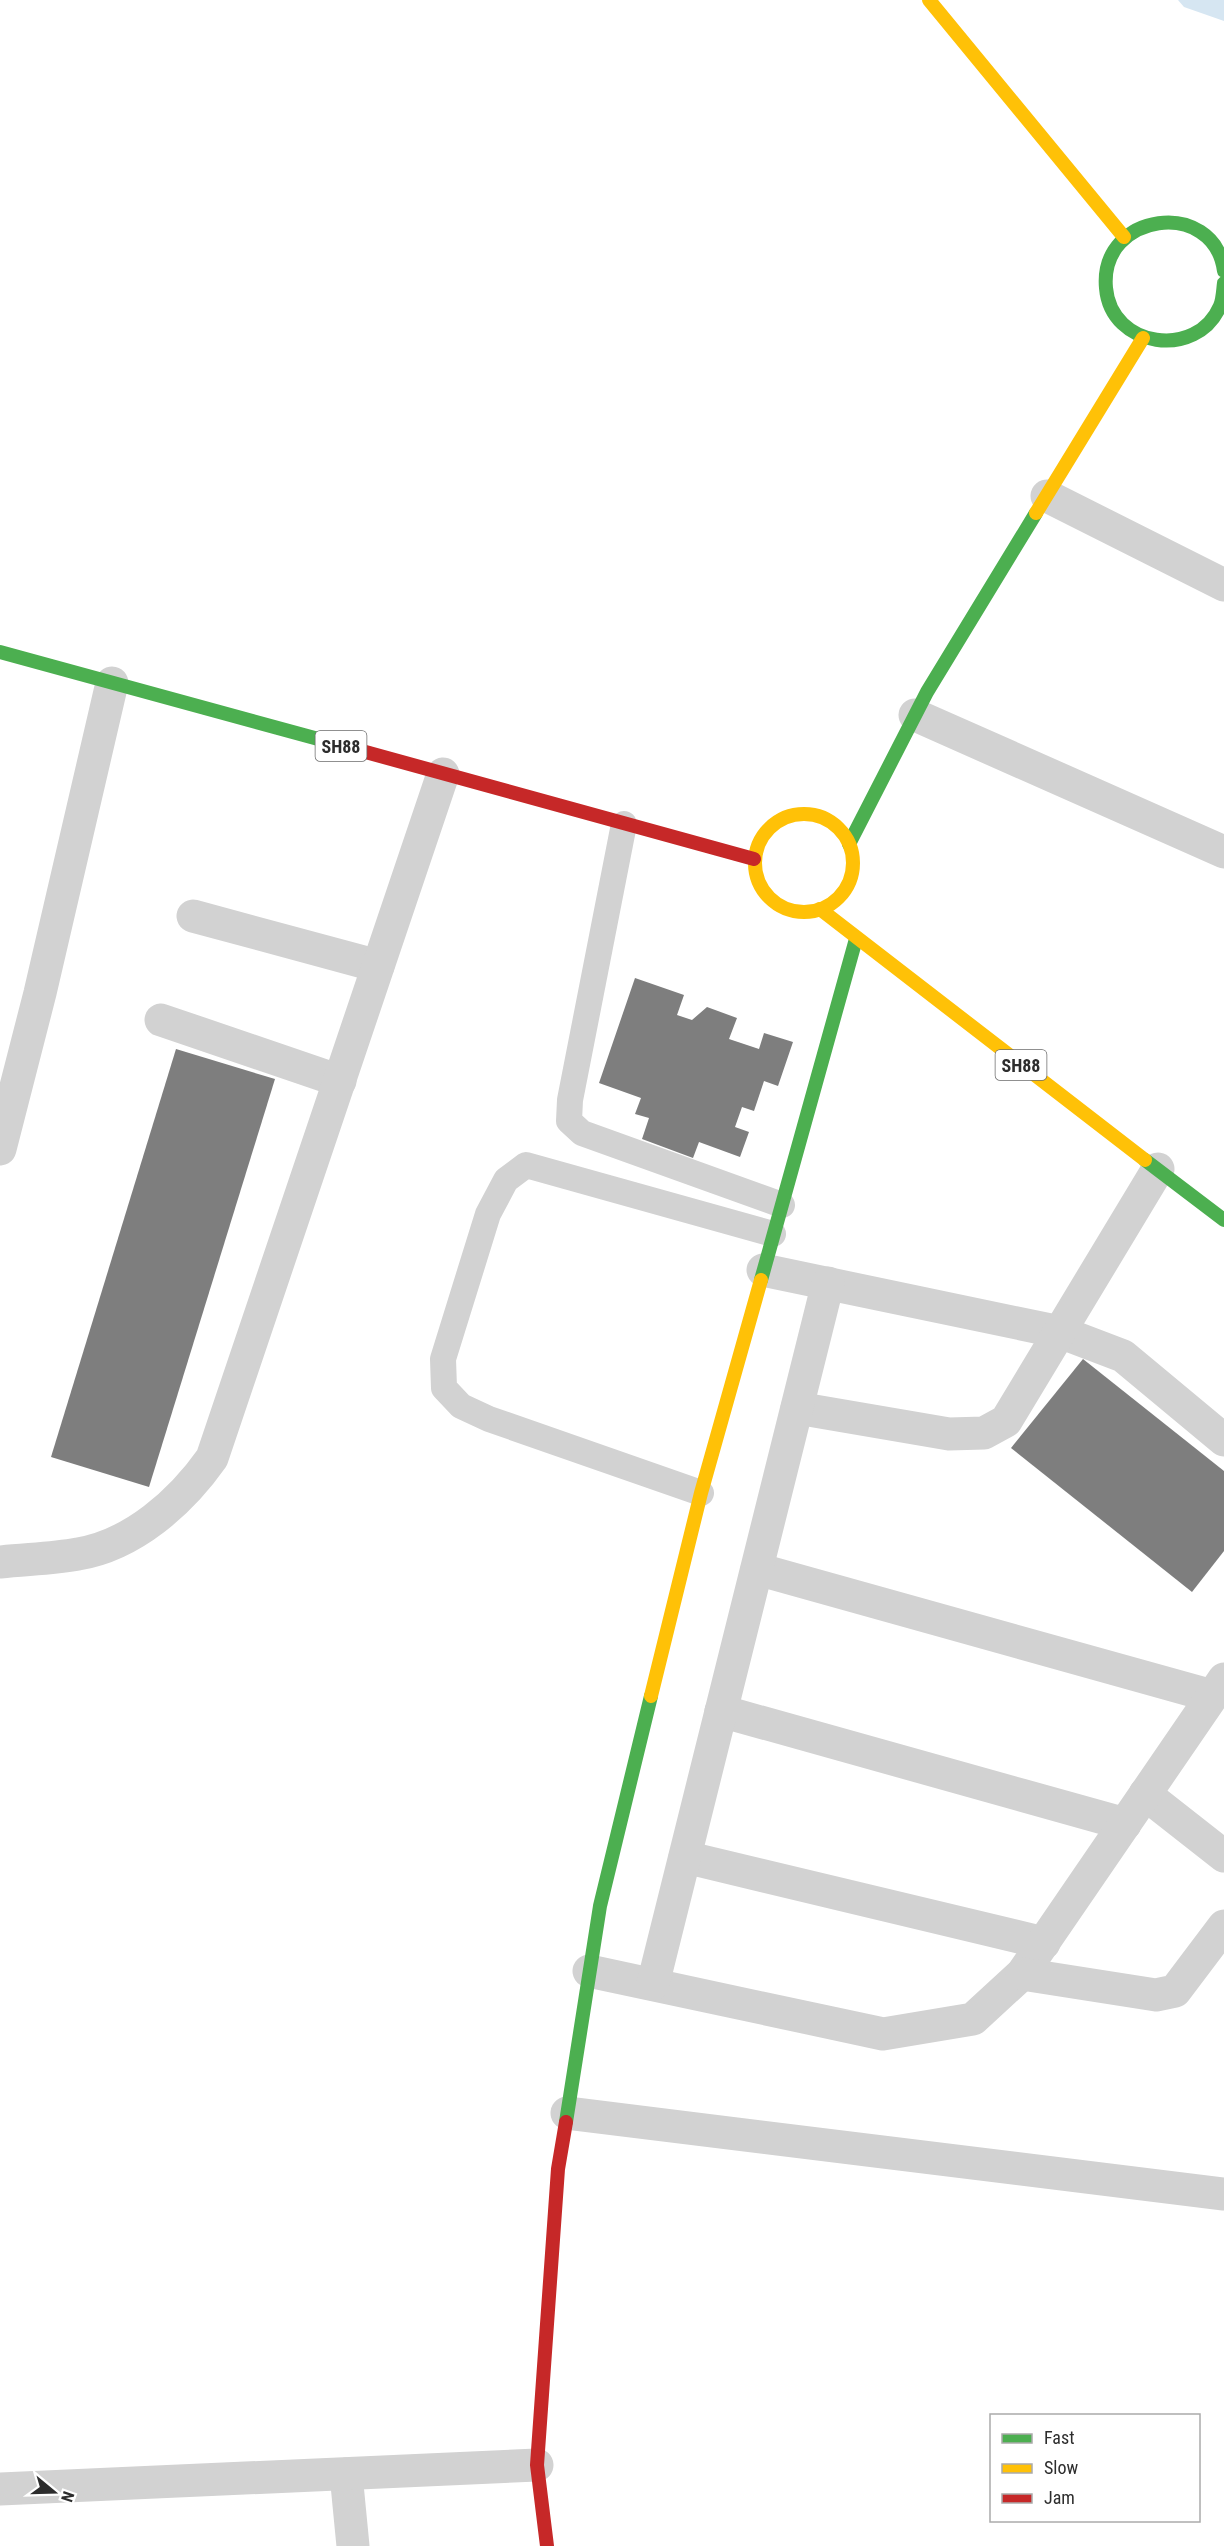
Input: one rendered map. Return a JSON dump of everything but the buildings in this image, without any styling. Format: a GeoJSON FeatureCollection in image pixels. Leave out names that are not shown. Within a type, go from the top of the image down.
{"type":"FeatureCollection","features":[{"type":"Feature","properties":{"kind":"main road"},"geometry":{"type":"LineString","coordinates":[[929,0],[1124,237]]}},
{"type":"Feature","properties":{"kind":"main road"},"geometry":{"type":"LineString","coordinates":[[1224,271],[1222,251],[1204,235],[1189,226],[1173,221],[1155,222],[1138,227],[1124,237],[1113,251],[1107,267],[1105,284],[1108,301],[1116,316],[1129,329],[1143,338],[1161,342],[1179,340],[1216,326],[1224,283]]}},
{"type":"Feature","properties":{"kind":"main road"},"geometry":{"type":"LineString","coordinates":[[849,844],[915,715],[1143,338]]}},
{"type":"Feature","properties":{"kind":"main road","name":"SH88"},"geometry":{"type":"LineString","coordinates":[[0,652],[754,859]]}},
{"type":"Feature","properties":{"kind":"main road"},"geometry":{"type":"LineString","coordinates":[[797,814],[812,814],[828,819],[840,830],[849,844],[853,859],[852,875],[845,890],[834,902],[820,909],[804,912],[788,910],[773,902],[762,890],[756,875],[754,859],[759,843],[768,829],[780,819],[797,814]]}},
{"type":"Feature","properties":{"kind":"main road","name":"SH88"},"geometry":{"type":"LineString","coordinates":[[820,909],[856,939],[1224,1220]]}},
{"type":"Feature","properties":{"kind":"main road"},"geometry":{"type":"LineString","coordinates":[[547,2546],[537,2465],[558,2169],[600,1906],[701,1493],[856,939]]}},
{"type":"Feature","properties":{"kind":"street"},"geometry":{"type":"LineString","coordinates":[[1047,496],[1224,585]]}},
{"type":"Feature","properties":{"kind":"street"},"geometry":{"type":"LineString","coordinates":[[0,1149],[40,993],[112,683]]}},
{"type":"Feature","properties":{"kind":"street"},"geometry":{"type":"LineString","coordinates":[[915,715],[1224,852]]}},
{"type":"Feature","properties":{"kind":"street"},"geometry":{"type":"LineString","coordinates":[[0,1562],[79,1554],[113,1544],[155,1519],[193,1485],[212,1458],[443,774]]}},
{"type":"Feature","properties":{"kind":"street"},"geometry":{"type":"LineString","coordinates":[[193,916],[378,966]]}},
{"type":"Feature","properties":{"kind":"street"},"geometry":{"type":"LineString","coordinates":[[161,1020],[340,1081]]}},
{"type":"Feature","properties":{"kind":"street"},"geometry":{"type":"LineString","coordinates":[[797,1408],[949,1434],[984,1433],[1006,1421],[1158,1169]]}},
{"type":"Feature","properties":{"kind":"street"},"geometry":{"type":"LineString","coordinates":[[763,1270],[1060,1332],[1123,1356],[1224,1440]]}},
{"type":"Feature","properties":{"kind":"street"},"geometry":{"type":"LineString","coordinates":[[653,1984],[828,1283]]}},
{"type":"Feature","properties":{"kind":"street"},"geometry":{"type":"LineString","coordinates":[[590,1971],[882,2034],[973,2019],[1022,1974],[1218,1688],[757,1569]]}},
{"type":"Feature","properties":{"kind":"street"},"geometry":{"type":"LineString","coordinates":[[721,1711],[1125,1824]]}},
{"type":"Feature","properties":{"kind":"street"},"geometry":{"type":"LineString","coordinates":[[1145,1794],[1224,1857]]}},
{"type":"Feature","properties":{"kind":"street"},"geometry":{"type":"LineString","coordinates":[[685,1857],[1044,1942]]}},
{"type":"Feature","properties":{"kind":"street"},"geometry":{"type":"LineString","coordinates":[[1022,1974],[1156,1995],[1175,1991],[1224,1926]]}},
{"type":"Feature","properties":{"kind":"street"},"geometry":{"type":"LineString","coordinates":[[567,2114],[1224,2194]]}},
{"type":"Feature","properties":{"kind":"street"},"geometry":{"type":"LineString","coordinates":[[0,2489],[537,2465]]}},
{"type":"Feature","properties":{"kind":"street"},"geometry":{"type":"LineString","coordinates":[[346,2474],[353,2546]]}},
{"type":"Feature","properties":{"kind":"lane"},"geometry":{"type":"LineString","coordinates":[[624,824],[570,1100],[569,1121],[582,1133],[782,1204]]}},
{"type":"Feature","properties":{"kind":"lane"},"geometry":{"type":"LineString","coordinates":[[701,1493],[489,1419],[461,1406],[444,1388],[443,1359],[488,1214],[506,1180],[526,1165],[773,1234]]}},
{"type":"Feature","properties":{"kind":"water"},"geometry":{"type":"Polygon","coordinates":[[[1178,0],[1224,0],[1224,21],[1184,7],[1178,0]]]}},
{"type":"Feature","properties":{"kind":"traffic: fast"},"geometry":{"type":"LineString","coordinates":[[1224,271],[1216,247],[1200,232],[1180,224],[1159,223],[1138,230],[1120,243],[1109,262],[1106,288],[1111,308],[1123,324],[1138,334],[1156,340],[1175,340],[1193,334],[1209,323],[1220,306],[1224,283]]}},
{"type":"Feature","properties":{"kind":"traffic: fast"},"geometry":{"type":"LineString","coordinates":[[849,844],[927,692],[1036,513]]}},
{"type":"Feature","properties":{"kind":"traffic: fast"},"geometry":{"type":"LineString","coordinates":[[0,652],[322,740]]}},
{"type":"Feature","properties":{"kind":"traffic: fast"},"geometry":{"type":"LineString","coordinates":[[761,1280],[856,939]]}},
{"type":"Feature","properties":{"kind":"traffic: fast"},"geometry":{"type":"LineString","coordinates":[[1145,1160],[1224,1220]]}},
{"type":"Feature","properties":{"kind":"traffic: fast"},"geometry":{"type":"LineString","coordinates":[[566,2122],[600,1906],[651,1696]]}},
{"type":"Feature","properties":{"kind":"traffic: slow"},"geometry":{"type":"LineString","coordinates":[[929,0],[1124,237]]}},
{"type":"Feature","properties":{"kind":"traffic: slow"},"geometry":{"type":"LineString","coordinates":[[1036,513],[1143,338]]}},
{"type":"Feature","properties":{"kind":"traffic: slow"},"geometry":{"type":"LineString","coordinates":[[804,814],[823,818],[839,828],[849,844],[853,863],[849,882],[839,898],[823,908],[804,912],[785,908],[769,898],[759,882],[755,863],[759,844],[769,828],[785,818],[804,814]]}},
{"type":"Feature","properties":{"kind":"traffic: slow"},"geometry":{"type":"LineString","coordinates":[[820,909],[1145,1160]]}},
{"type":"Feature","properties":{"kind":"traffic: slow"},"geometry":{"type":"LineString","coordinates":[[651,1696],[701,1493],[761,1280]]}},
{"type":"Feature","properties":{"kind":"traffic: jam"},"geometry":{"type":"LineString","coordinates":[[322,740],[754,859]]}},
{"type":"Feature","properties":{"kind":"traffic: jam"},"geometry":{"type":"LineString","coordinates":[[547,2546],[537,2465],[558,2169],[566,2122]]}}]}
